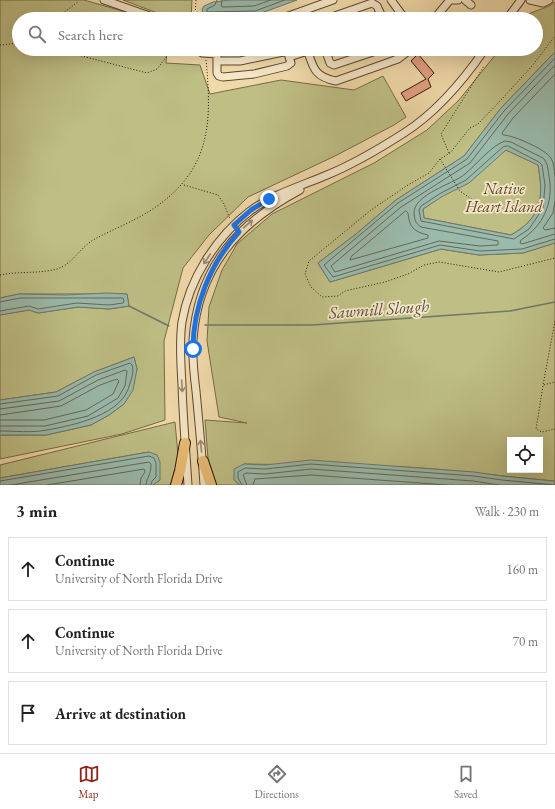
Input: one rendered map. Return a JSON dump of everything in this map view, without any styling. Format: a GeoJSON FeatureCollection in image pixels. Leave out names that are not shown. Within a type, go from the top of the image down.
{"type":"FeatureCollection","features":[{"type":"Feature","properties":{"kind":"highway"},"geometry":{"type":"LineString","coordinates":[[176,485],[185,443]]}},
{"type":"Feature","properties":{"kind":"highway"},"geometry":{"type":"LineString","coordinates":[[203,460],[211,485]]}},
{"type":"Feature","properties":{"kind":"street"},"geometry":{"type":"LineString","coordinates":[[104,0],[138,12]]}},
{"type":"Feature","properties":{"kind":"street"},"geometry":{"type":"LineString","coordinates":[[304,12],[333,0]]}},
{"type":"Feature","properties":{"kind":"street"},"geometry":{"type":"LineString","coordinates":[[391,0],[400,12]]}},
{"type":"Feature","properties":{"kind":"street"},"geometry":{"type":"LineString","coordinates":[[440,12],[450,0],[458,0]]}},
{"type":"Feature","properties":{"kind":"street"},"geometry":{"type":"LineString","coordinates":[[512,12],[521,0]]}},
{"type":"Feature","properties":{"kind":"street"},"geometry":{"type":"LineString","coordinates":[[530,0],[543,4],[549,0]]}},
{"type":"Feature","properties":{"kind":"street"},"geometry":{"type":"LineString","coordinates":[[345,12],[369,3],[376,5],[379,12]]}},
{"type":"Feature","properties":{"kind":"street"},"geometry":{"type":"LineString","coordinates":[[217,56],[219,76],[234,77],[289,66],[288,56]]}},
{"type":"Feature","properties":{"kind":"street"},"geometry":{"type":"LineString","coordinates":[[221,56],[240,61],[267,56]]}},
{"type":"Feature","properties":{"kind":"street"},"geometry":{"type":"LineString","coordinates":[[311,56],[316,72],[327,79],[336,80],[402,56]]}},
{"type":"Feature","properties":{"kind":"street"},"geometry":{"type":"LineString","coordinates":[[328,56],[330,63],[334,65],[361,56]]}},
{"type":"Feature","properties":{"kind":"street"},"geometry":{"type":"LineString","coordinates":[[188,485],[181,362],[182,322],[197,276],[222,237],[251,210],[269,199],[370,154],[416,124],[453,90],[480,56]]}},
{"type":"Feature","properties":{"kind":"street"},"geometry":{"type":"LineString","coordinates":[[204,485],[203,460],[194,374],[193,340],[201,298],[208,278],[223,252],[243,228],[276,203],[328,174]]}},
{"type":"Feature","properties":{"kind":"path"},"geometry":{"type":"LineString","coordinates":[[195,12],[196,0]]}},
{"type":"Feature","properties":{"kind":"path"},"geometry":{"type":"LineString","coordinates":[[64,12],[79,1]]}},
{"type":"Feature","properties":{"kind":"path"},"geometry":{"type":"LineString","coordinates":[[543,52],[555,36]]}},
{"type":"Feature","properties":{"kind":"path"},"geometry":{"type":"LineString","coordinates":[[0,45],[12,44]]}},
{"type":"Feature","properties":{"kind":"path"},"geometry":{"type":"LineString","coordinates":[[81,56],[148,74],[157,69],[167,56]]}},
{"type":"Feature","properties":{"kind":"path"},"geometry":{"type":"LineString","coordinates":[[0,275],[44,272],[60,268],[93,240],[157,207],[183,184],[199,159],[207,128],[210,94],[205,56]]}},
{"type":"Feature","properties":{"kind":"path"},"geometry":{"type":"LineString","coordinates":[[540,56],[478,124],[470,128],[461,137],[450,154],[440,159],[429,173],[408,185],[372,210],[310,261],[305,274],[311,287],[322,296],[338,296],[345,291],[385,282],[408,274],[424,265],[439,262],[499,272],[555,258]]}},
{"type":"Feature","properties":{"kind":"path"},"geometry":{"type":"LineString","coordinates":[[450,154],[441,134],[484,66]]}},
{"type":"Feature","properties":{"kind":"path"},"geometry":{"type":"LineString","coordinates":[[440,159],[460,191],[484,208]]}},
{"type":"Feature","properties":{"kind":"path"},"geometry":{"type":"LineString","coordinates":[[183,184],[218,196],[224,204],[234,225]]}},
{"type":"Feature","properties":{"kind":"path"},"geometry":{"type":"LineString","coordinates":[[555,321],[536,429],[542,432],[555,429]]}},
{"type":"Feature","properties":{"kind":"path"},"geometry":{"type":"LineString","coordinates":[[543,385],[555,382]]}},
{"type":"Feature","properties":{"kind":"green space"},"geometry":{"type":"Polygon","coordinates":[[[0,0],[84,0],[124,12],[12,12],[12,56],[166,56],[166,63],[200,65],[210,94],[281,80],[354,90],[383,76],[406,117],[394,125],[335,156],[248,197],[209,235],[183,268],[164,341],[165,420],[122,434],[0,459],[0,435],[46,435],[91,425],[109,415],[124,404],[137,369],[134,357],[94,372],[56,392],[0,400],[0,315],[29,310],[38,313],[78,307],[109,309],[129,306],[127,294],[19,294],[0,298],[0,0]]]}},
{"type":"Feature","properties":{"kind":"green space"},"geometry":{"type":"Polygon","coordinates":[[[123,0],[192,0],[191,12],[155,12],[123,0]]]}},
{"type":"Feature","properties":{"kind":"green space"},"geometry":{"type":"Polygon","coordinates":[[[555,2],[555,52],[501,108],[464,156],[396,200],[356,234],[318,263],[330,282],[441,249],[479,255],[523,253],[555,243],[555,481],[420,468],[244,464],[234,480],[240,485],[213,485],[209,471],[205,420],[247,423],[219,417],[207,341],[209,307],[222,270],[237,244],[272,214],[374,163],[427,130],[459,100],[494,56],[543,56],[543,12],[535,12],[555,2]]]}},
{"type":"Feature","properties":{"kind":"green space","name":"Native Heart Island"},"geometry":{"type":"Polygon","coordinates":[[[506,150],[538,165],[541,188],[538,206],[535,214],[521,228],[511,235],[424,218],[423,209],[506,150]]]}},
{"type":"Feature","properties":{"kind":"green space"},"geometry":{"type":"Polygon","coordinates":[[[175,422],[179,466],[173,485],[153,485],[160,480],[149,452],[0,478],[0,465],[175,422]]]}},
{"type":"Feature","properties":{"kind":"water"},"geometry":{"type":"Polygon","coordinates":[[[230,0],[297,0],[264,12],[203,12],[202,9],[204,6],[213,2],[230,0]]]}},
{"type":"Feature","properties":{"kind":"water"},"geometry":{"type":"Polygon","coordinates":[[[555,52],[555,243],[523,253],[479,255],[441,249],[330,282],[318,263],[356,234],[396,200],[464,156],[501,108],[555,52]],[[506,150],[469,183],[443,196],[423,209],[424,218],[511,235],[529,221],[535,214],[541,187],[538,165],[506,150]]]}},
{"type":"Feature","properties":{"kind":"water"},"geometry":{"type":"Polygon","coordinates":[[[107,293],[127,294],[129,306],[109,309],[78,307],[38,313],[29,310],[0,315],[0,298],[19,294],[66,295],[107,293]]]}},
{"type":"Feature","properties":{"kind":"water"},"geometry":{"type":"Polygon","coordinates":[[[134,357],[137,369],[133,390],[124,404],[109,415],[91,425],[46,435],[0,435],[0,400],[56,392],[94,372],[134,357]]]}},
{"type":"Feature","properties":{"kind":"water"},"geometry":{"type":"Polygon","coordinates":[[[149,452],[157,455],[160,462],[160,480],[153,485],[0,485],[0,478],[149,452]]]}},
{"type":"Feature","properties":{"kind":"water"},"geometry":{"type":"Polygon","coordinates":[[[311,460],[474,472],[554,481],[555,485],[240,485],[234,480],[234,469],[244,464],[265,465],[311,460]]]}},
{"type":"Feature","properties":{"kind":"building"},"geometry":{"type":"Polygon","coordinates":[[[416,56],[420,56],[434,73],[428,79],[431,87],[406,101],[401,93],[426,79],[411,61],[416,56]]]}},
{"type":"Feature","properties":{"kind":"waterway","name":"Sawmill Slough"},"geometry":{"type":"LineString","coordinates":[[205,325],[312,325],[510,311],[555,302]]}},
{"type":"Feature","properties":{"kind":"waterway"},"geometry":{"type":"LineString","coordinates":[[129,306],[169,326]]}},
{"type":"Feature","properties":{"kind":"route"},"geometry":{"type":"LineString","coordinates":[[193,349],[195,322],[201,298],[208,278],[223,252],[239,232],[234,225],[251,210],[269,199]]}}]}
